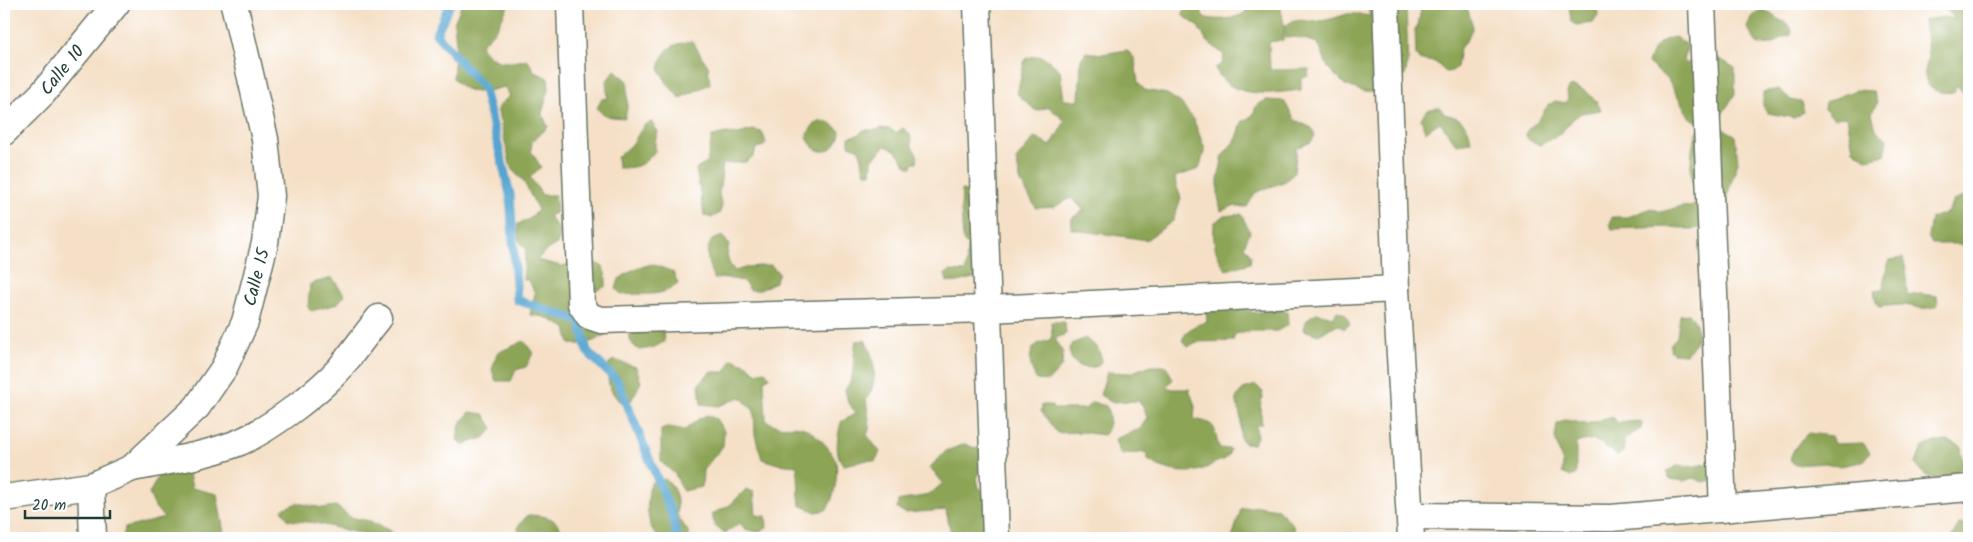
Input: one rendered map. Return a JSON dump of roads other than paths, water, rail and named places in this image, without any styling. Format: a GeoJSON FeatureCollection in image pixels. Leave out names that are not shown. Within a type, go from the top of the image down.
{"type":"FeatureCollection","features":[{"type":"Feature","properties":{"kind":"street","name":"Calle 10"},"geometry":{"type":"LineString","coordinates":[[4,132],[43,93],[116,4]]}},
{"type":"Feature","properties":{"kind":"street","name":"Calle 15"},"geometry":{"type":"LineString","coordinates":[[4,498],[91,486],[132,468],[197,407],[224,368],[245,322],[265,243],[271,196],[265,139],[234,4]]}},
{"type":"Feature","properties":{"kind":"street"},"geometry":{"type":"LineString","coordinates":[[570,4],[581,304],[589,316],[601,320],[988,309],[1396,289]]}},
{"type":"Feature","properties":{"kind":"street"},"geometry":{"type":"LineString","coordinates":[[977,4],[996,538]]}},
{"type":"Feature","properties":{"kind":"street"},"geometry":{"type":"LineString","coordinates":[[1386,4],[1396,289],[1410,527],[1610,518],[1770,503],[1969,488]]}},
{"type":"Feature","properties":{"kind":"street"},"geometry":{"type":"LineString","coordinates":[[1702,4],[1723,508]]}},
{"type":"Feature","properties":{"kind":"street"},"geometry":{"type":"LineString","coordinates":[[132,468],[200,455],[241,441],[277,420],[309,396],[340,368],[379,318]]}},
{"type":"Feature","properties":{"kind":"street"},"geometry":{"type":"LineString","coordinates":[[91,486],[93,538]]}},
{"type":"Feature","properties":{"kind":"waterway"},"geometry":{"type":"LineString","coordinates":[[450,4],[436,34],[484,89],[510,194],[517,300],[580,321],[587,351],[618,382],[672,515],[677,538]]}}]}
